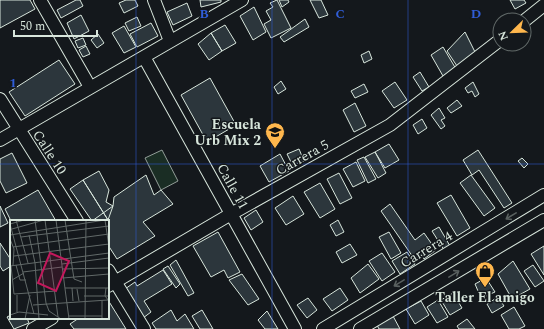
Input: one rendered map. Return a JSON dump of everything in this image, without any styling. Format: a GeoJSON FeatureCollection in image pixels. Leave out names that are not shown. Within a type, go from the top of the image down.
{"type":"FeatureCollection","features":[{"type":"Feature","properties":{"kind":"street"},"geometry":{"type":"LineString","coordinates":[[40,0],[90,87]]}},
{"type":"Feature","properties":{"kind":"street"},"geometry":{"type":"LineString","coordinates":[[154,0],[170,41]]}},
{"type":"Feature","properties":{"kind":"street"},"geometry":{"type":"LineString","coordinates":[[0,140],[242,0]]}},
{"type":"Feature","properties":{"kind":"street"},"geometry":{"type":"LineString","coordinates":[[532,15],[544,5]]}},
{"type":"Feature","properties":{"kind":"street","name":"Carrera 5"},"geometry":{"type":"LineString","coordinates":[[112,283],[390,125],[492,46]]}},
{"type":"Feature","properties":{"kind":"street","name":"Calle 11"},"geometry":{"type":"LineString","coordinates":[[144,57],[295,329]]}},
{"type":"Feature","properties":{"kind":"street","name":"Calle 10"},"geometry":{"type":"LineString","coordinates":[[0,99],[18,130],[76,220]]}},
{"type":"Feature","properties":{"kind":"street","name":"Carrera 4"},"geometry":{"type":"LineString","coordinates":[[323,329],[544,195]]}},
{"type":"Feature","properties":{"kind":"street"},"geometry":{"type":"LineString","coordinates":[[360,329],[544,220]]}},
{"type":"Feature","properties":{"kind":"street"},"geometry":{"type":"LineString","coordinates":[[109,273],[112,283],[144,329]]}},
{"type":"Feature","properties":{"kind":"street"},"geometry":{"type":"LineString","coordinates":[[33,329],[50,319]]}},
{"type":"Feature","properties":{"kind":"green space"},"geometry":{"type":"Polygon","coordinates":[[[162,150],[178,181],[161,190],[145,158],[162,150]]]}},
{"type":"Feature","properties":{"kind":"building"},"geometry":{"type":"Polygon","coordinates":[[[0,0],[30,0],[35,9],[0,28],[0,0]]]}},
{"type":"Feature","properties":{"kind":"building"},"geometry":{"type":"Polygon","coordinates":[[[76,0],[80,0],[83,6],[61,18],[57,10],[76,0]]]}},
{"type":"Feature","properties":{"kind":"building"},"geometry":{"type":"Polygon","coordinates":[[[126,0],[135,0],[138,6],[124,13],[119,3],[126,0]]]}},
{"type":"Feature","properties":{"kind":"building"},"geometry":{"type":"Polygon","coordinates":[[[200,0],[221,0],[221,2],[201,7],[200,0]]]}},
{"type":"Feature","properties":{"kind":"building"},"geometry":{"type":"Polygon","coordinates":[[[277,0],[291,28],[271,38],[264,24],[271,20],[266,11],[273,7],[270,3],[277,0]]]}},
{"type":"Feature","properties":{"kind":"building"},"geometry":{"type":"Polygon","coordinates":[[[279,0],[288,0],[289,2],[282,7],[279,0]]]}},
{"type":"Feature","properties":{"kind":"building"},"geometry":{"type":"Polygon","coordinates":[[[310,0],[321,0],[328,15],[319,18],[310,0]]]}},
{"type":"Feature","properties":{"kind":"building"},"geometry":{"type":"Polygon","coordinates":[[[510,0],[524,0],[526,3],[515,9],[510,0]]]}},
{"type":"Feature","properties":{"kind":"building"},"geometry":{"type":"Polygon","coordinates":[[[187,3],[192,16],[173,25],[167,12],[187,3]]]}},
{"type":"Feature","properties":{"kind":"building"},"geometry":{"type":"Polygon","coordinates":[[[254,7],[266,32],[253,40],[240,16],[254,7]]]}},
{"type":"Feature","properties":{"kind":"building"},"geometry":{"type":"Polygon","coordinates":[[[81,15],[89,31],[74,39],[67,23],[81,15]]]}},
{"type":"Feature","properties":{"kind":"building"},"geometry":{"type":"Polygon","coordinates":[[[137,17],[141,26],[129,31],[125,23],[137,17]]]}},
{"type":"Feature","properties":{"kind":"building"},"geometry":{"type":"Polygon","coordinates":[[[305,19],[309,27],[284,42],[280,37],[305,19]]]}},
{"type":"Feature","properties":{"kind":"building"},"geometry":{"type":"Polygon","coordinates":[[[151,23],[158,36],[137,47],[130,34],[151,23]]]}},
{"type":"Feature","properties":{"kind":"building"},"geometry":{"type":"Polygon","coordinates":[[[225,25],[236,43],[222,51],[211,33],[225,25]]]}},
{"type":"Feature","properties":{"kind":"building"},"geometry":{"type":"Polygon","coordinates":[[[124,26],[136,47],[124,53],[112,33],[124,26]]]}},
{"type":"Feature","properties":{"kind":"building"},"geometry":{"type":"Polygon","coordinates":[[[465,32],[475,52],[457,66],[447,51],[465,32]]]}},
{"type":"Feature","properties":{"kind":"building"},"geometry":{"type":"Polygon","coordinates":[[[211,33],[222,51],[209,60],[198,44],[211,33]]]}},
{"type":"Feature","properties":{"kind":"building"},"geometry":{"type":"Polygon","coordinates":[[[98,34],[104,43],[97,48],[91,40],[98,34]]]}},
{"type":"Feature","properties":{"kind":"building"},"geometry":{"type":"Polygon","coordinates":[[[83,38],[86,45],[78,48],[75,41],[83,38]]]}},
{"type":"Feature","properties":{"kind":"building"},"geometry":{"type":"Polygon","coordinates":[[[86,46],[90,54],[83,57],[79,50],[86,46]]]}},
{"type":"Feature","properties":{"kind":"building"},"geometry":{"type":"Polygon","coordinates":[[[443,47],[456,69],[443,76],[431,55],[443,47]]]}},
{"type":"Feature","properties":{"kind":"building"},"geometry":{"type":"Polygon","coordinates":[[[369,51],[372,59],[364,63],[361,55],[369,51]]]}},
{"type":"Feature","properties":{"kind":"building"},"geometry":{"type":"Polygon","coordinates":[[[59,60],[75,84],[25,116],[9,92],[59,60]]]}},
{"type":"Feature","properties":{"kind":"building"},"geometry":{"type":"Polygon","coordinates":[[[420,72],[429,87],[422,91],[413,77],[420,72]]]}},
{"type":"Feature","properties":{"kind":"building"},"geometry":{"type":"Polygon","coordinates":[[[210,78],[236,125],[207,142],[181,95],[210,78]]]}},
{"type":"Feature","properties":{"kind":"building"},"geometry":{"type":"Polygon","coordinates":[[[281,81],[286,89],[278,94],[274,87],[281,81]]]}},
{"type":"Feature","properties":{"kind":"building"},"geometry":{"type":"Polygon","coordinates":[[[395,82],[407,100],[394,108],[382,91],[395,82]]]}},
{"type":"Feature","properties":{"kind":"building"},"geometry":{"type":"Polygon","coordinates":[[[473,82],[479,94],[475,97],[472,91],[468,93],[465,88],[473,82]]]}},
{"type":"Feature","properties":{"kind":"building"},"geometry":{"type":"Polygon","coordinates":[[[364,84],[368,92],[355,98],[351,91],[364,84]]]}},
{"type":"Feature","properties":{"kind":"building"},"geometry":{"type":"Polygon","coordinates":[[[457,100],[462,106],[451,113],[447,108],[457,100]]]}},
{"type":"Feature","properties":{"kind":"building"},"geometry":{"type":"Polygon","coordinates":[[[355,103],[366,126],[354,132],[343,110],[355,103]]]}},
{"type":"Feature","properties":{"kind":"building"},"geometry":{"type":"Polygon","coordinates":[[[439,108],[445,118],[441,120],[445,126],[441,129],[431,115],[439,108]]]}},
{"type":"Feature","properties":{"kind":"building"},"geometry":{"type":"Polygon","coordinates":[[[422,119],[427,128],[418,134],[413,125],[422,119]]]}},
{"type":"Feature","properties":{"kind":"building"},"geometry":{"type":"Polygon","coordinates":[[[389,144],[399,160],[385,168],[375,152],[389,144]]]}},
{"type":"Feature","properties":{"kind":"building"},"geometry":{"type":"Polygon","coordinates":[[[299,149],[304,161],[293,166],[287,154],[299,149]]]}},
{"type":"Feature","properties":{"kind":"building"},"geometry":{"type":"Polygon","coordinates":[[[478,150],[512,203],[504,208],[479,170],[472,175],[463,160],[478,150]]]}},
{"type":"Feature","properties":{"kind":"building"},"geometry":{"type":"Polygon","coordinates":[[[375,152],[386,173],[378,178],[365,157],[375,152]]]}},
{"type":"Feature","properties":{"kind":"building"},"geometry":{"type":"Polygon","coordinates":[[[12,153],[27,183],[6,193],[0,181],[0,159],[12,153]]]}},
{"type":"Feature","properties":{"kind":"building"},"geometry":{"type":"Polygon","coordinates":[[[280,154],[289,171],[269,182],[260,166],[280,154]]]}},
{"type":"Feature","properties":{"kind":"building"},"geometry":{"type":"Polygon","coordinates":[[[364,157],[376,179],[368,183],[357,160],[364,157]]]}},
{"type":"Feature","properties":{"kind":"building"},"geometry":{"type":"Polygon","coordinates":[[[522,158],[528,164],[524,168],[518,161],[522,158]]]}},
{"type":"Feature","properties":{"kind":"building"},"geometry":{"type":"Polygon","coordinates":[[[356,162],[365,181],[353,187],[343,169],[356,162]]]}},
{"type":"Feature","properties":{"kind":"building"},"geometry":{"type":"Polygon","coordinates":[[[99,171],[109,190],[106,202],[113,206],[108,220],[83,180],[99,171]]]}},
{"type":"Feature","properties":{"kind":"building"},"geometry":{"type":"Polygon","coordinates":[[[339,173],[352,198],[340,204],[327,179],[339,173]]]}},
{"type":"Feature","properties":{"kind":"building"},"geometry":{"type":"Polygon","coordinates":[[[146,175],[154,195],[161,190],[173,204],[143,222],[155,236],[117,259],[109,247],[109,220],[93,220],[113,206],[114,197],[146,175]]]}},
{"type":"Feature","properties":{"kind":"building"},"geometry":{"type":"Polygon","coordinates":[[[471,175],[495,208],[484,216],[460,183],[471,175]]]}},
{"type":"Feature","properties":{"kind":"building"},"geometry":{"type":"Polygon","coordinates":[[[83,180],[108,220],[91,220],[70,189],[83,180]]]}},
{"type":"Feature","properties":{"kind":"building"},"geometry":{"type":"Polygon","coordinates":[[[320,183],[335,209],[320,218],[304,192],[320,183]]]}},
{"type":"Feature","properties":{"kind":"building"},"geometry":{"type":"Polygon","coordinates":[[[38,190],[55,220],[10,220],[5,209],[38,190]]]}},
{"type":"Feature","properties":{"kind":"building"},"geometry":{"type":"Polygon","coordinates":[[[451,195],[470,228],[457,236],[437,203],[451,195]]]}},
{"type":"Feature","properties":{"kind":"building"},"geometry":{"type":"Polygon","coordinates":[[[293,196],[304,214],[286,225],[275,208],[293,196]]]}},
{"type":"Feature","properties":{"kind":"building"},"geometry":{"type":"Polygon","coordinates":[[[390,204],[415,240],[424,233],[436,250],[424,259],[422,255],[415,260],[381,211],[390,204]]]}},
{"type":"Feature","properties":{"kind":"building"},"geometry":{"type":"Polygon","coordinates":[[[0,206],[8,223],[0,227],[0,206]]]}},
{"type":"Feature","properties":{"kind":"building"},"geometry":{"type":"Polygon","coordinates":[[[256,210],[263,222],[251,230],[244,218],[256,210]]]}},
{"type":"Feature","properties":{"kind":"building"},"geometry":{"type":"Polygon","coordinates":[[[338,220],[344,232],[336,236],[330,225],[338,220]]]}},
{"type":"Feature","properties":{"kind":"building"},"geometry":{"type":"Polygon","coordinates":[[[439,227],[450,246],[444,250],[432,231],[439,227]]]}},
{"type":"Feature","properties":{"kind":"building"},"geometry":{"type":"Polygon","coordinates":[[[218,232],[240,272],[228,278],[224,270],[211,277],[193,246],[218,232]]]}},
{"type":"Feature","properties":{"kind":"building"},"geometry":{"type":"Polygon","coordinates":[[[389,232],[401,253],[391,259],[379,237],[389,232]]]}},
{"type":"Feature","properties":{"kind":"building"},"geometry":{"type":"Polygon","coordinates":[[[0,243],[10,258],[10,267],[3,271],[0,266],[0,243]]]}},
{"type":"Feature","properties":{"kind":"building"},"geometry":{"type":"Polygon","coordinates":[[[350,244],[357,255],[342,263],[336,252],[350,244]]]}},
{"type":"Feature","properties":{"kind":"building"},"geometry":{"type":"Polygon","coordinates":[[[544,246],[544,275],[531,254],[544,246]]]}},
{"type":"Feature","properties":{"kind":"building"},"geometry":{"type":"Polygon","coordinates":[[[407,252],[415,264],[400,274],[392,261],[407,252]]]}},
{"type":"Feature","properties":{"kind":"building"},"geometry":{"type":"Polygon","coordinates":[[[382,253],[395,272],[382,281],[369,261],[382,253]]]}},
{"type":"Feature","properties":{"kind":"building"},"geometry":{"type":"Polygon","coordinates":[[[176,260],[194,293],[188,296],[170,265],[176,260]]]}},
{"type":"Feature","properties":{"kind":"building"},"geometry":{"type":"Polygon","coordinates":[[[513,261],[530,289],[512,299],[498,274],[513,261]]]}},
{"type":"Feature","properties":{"kind":"building"},"geometry":{"type":"Polygon","coordinates":[[[368,264],[379,279],[360,293],[351,278],[368,264]]]}},
{"type":"Feature","properties":{"kind":"building"},"geometry":{"type":"Polygon","coordinates":[[[533,265],[544,281],[535,287],[524,271],[533,265]]]}},
{"type":"Feature","properties":{"kind":"building"},"geometry":{"type":"Polygon","coordinates":[[[168,266],[180,284],[176,288],[163,269],[168,266]]]}},
{"type":"Feature","properties":{"kind":"building"},"geometry":{"type":"Polygon","coordinates":[[[163,270],[172,284],[144,301],[151,312],[143,318],[125,289],[135,282],[137,286],[163,270]]]}},
{"type":"Feature","properties":{"kind":"building"},"geometry":{"type":"Polygon","coordinates":[[[242,274],[259,299],[248,305],[229,280],[242,274]]]}},
{"type":"Feature","properties":{"kind":"building","name":"Taller El amigo"},"geometry":{"type":"Polygon","coordinates":[[[486,278],[495,292],[481,298],[475,284],[486,278]]]}},
{"type":"Feature","properties":{"kind":"building"},"geometry":{"type":"Polygon","coordinates":[[[340,288],[348,300],[332,311],[323,299],[340,288]]]}},
{"type":"Feature","properties":{"kind":"building"},"geometry":{"type":"Polygon","coordinates":[[[453,293],[462,308],[450,315],[441,300],[453,293]]]}},
{"type":"Feature","properties":{"kind":"building"},"geometry":{"type":"Polygon","coordinates":[[[498,297],[504,306],[492,313],[487,304],[498,297]]]}},
{"type":"Feature","properties":{"kind":"building"},"geometry":{"type":"Polygon","coordinates":[[[308,298],[317,310],[307,318],[297,305],[308,298]]]}},
{"type":"Feature","properties":{"kind":"building"},"geometry":{"type":"Polygon","coordinates":[[[438,300],[448,317],[437,323],[427,307],[438,300]]]}},
{"type":"Feature","properties":{"kind":"building"},"geometry":{"type":"Polygon","coordinates":[[[421,301],[429,315],[415,324],[406,309],[421,301]]]}},
{"type":"Feature","properties":{"kind":"building"},"geometry":{"type":"Polygon","coordinates":[[[109,302],[126,329],[74,329],[70,324],[78,319],[109,319],[109,302]]]}},
{"type":"Feature","properties":{"kind":"building"},"geometry":{"type":"Polygon","coordinates":[[[514,307],[525,326],[519,329],[509,329],[501,315],[514,307]]]}},
{"type":"Feature","properties":{"kind":"building"},"geometry":{"type":"Polygon","coordinates":[[[171,310],[177,321],[185,314],[194,329],[156,329],[152,323],[171,310]]]}},
{"type":"Feature","properties":{"kind":"building"},"geometry":{"type":"Polygon","coordinates":[[[202,310],[213,329],[200,329],[192,316],[202,310]]]}},
{"type":"Feature","properties":{"kind":"building"},"geometry":{"type":"Polygon","coordinates":[[[267,311],[278,329],[265,329],[258,320],[267,311]]]}},
{"type":"Feature","properties":{"kind":"building"},"geometry":{"type":"Polygon","coordinates":[[[10,316],[10,319],[27,319],[29,323],[14,329],[7,317],[10,316]]]}},
{"type":"Feature","properties":{"kind":"building"},"geometry":{"type":"Polygon","coordinates":[[[393,316],[400,329],[379,329],[377,325],[393,316]]]}},
{"type":"Feature","properties":{"kind":"building"},"geometry":{"type":"Polygon","coordinates":[[[467,319],[475,329],[459,329],[457,326],[467,319]]]}},
{"type":"Feature","properties":{"kind":"place","name":"Escuela Urb Mix 2"},"geometry":{"type":"Point","coordinates":[275,149]}},
{"type":"Feature","properties":{"kind":"place","name":"Taller El amigo"},"geometry":{"type":"Point","coordinates":[485,288]}}]}
